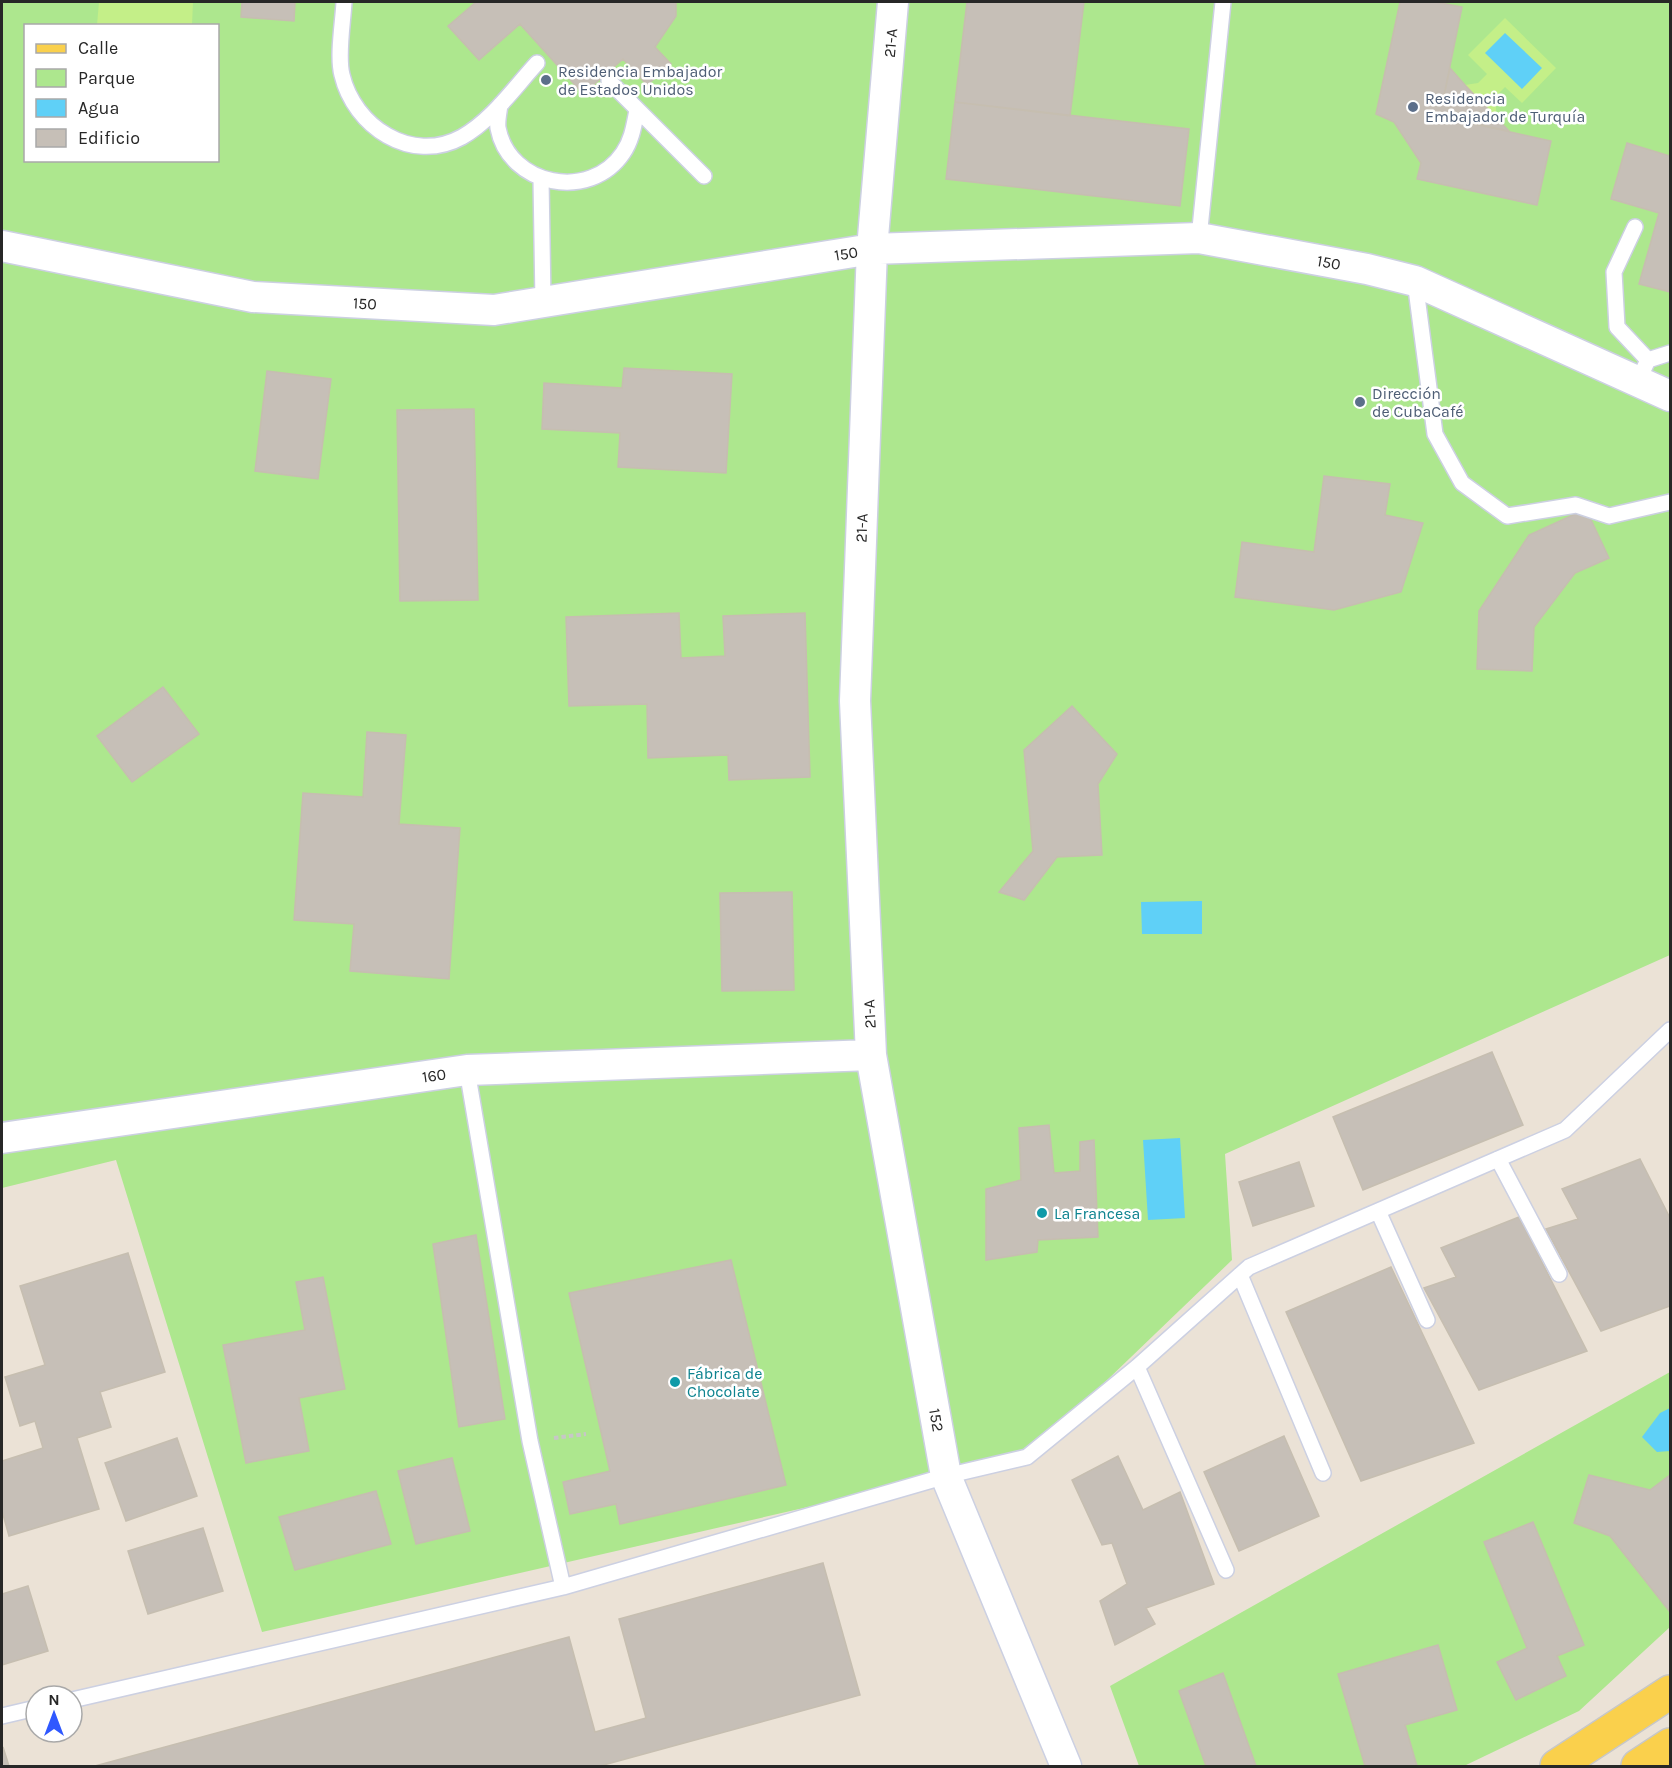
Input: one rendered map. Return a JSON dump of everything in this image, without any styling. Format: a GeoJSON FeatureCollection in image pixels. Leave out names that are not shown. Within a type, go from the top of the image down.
{"type":"FeatureCollection","features":[{"type":"Feature","properties":{"kind":"main road"},"geometry":{"type":"LineString","coordinates":[[1557,1767],[1671,1692]]}},
{"type":"Feature","properties":{"kind":"main road"},"geometry":{"type":"LineString","coordinates":[[1638,1767],[1671,1745]]}},
{"type":"Feature","properties":{"kind":"street","name":"21-A"},"geometry":{"type":"LineString","coordinates":[[871,1055],[855,701],[872,249],[894,2]]}},
{"type":"Feature","properties":{"kind":"street","name":"150"},"geometry":{"type":"LineString","coordinates":[[2,246],[253,297],[494,310],[872,249],[1199,238],[1367,269],[1415,281],[1643,371],[1671,396]]}},
{"type":"Feature","properties":{"kind":"street","name":"160"},"geometry":{"type":"LineString","coordinates":[[2,1138],[467,1070],[871,1055]]}},
{"type":"Feature","properties":{"kind":"street","name":"152"},"geometry":{"type":"LineString","coordinates":[[871,1055],[946,1476],[1066,1767]]}},
{"type":"Feature","properties":{"kind":"lane"},"geometry":{"type":"LineString","coordinates":[[344,2],[341,72],[349,100],[365,121],[385,136],[410,144],[436,145],[460,138],[482,123],[537,63]]}},
{"type":"Feature","properties":{"kind":"lane"},"geometry":{"type":"LineString","coordinates":[[1199,238],[1223,2]]}},
{"type":"Feature","properties":{"kind":"lane"},"geometry":{"type":"LineString","coordinates":[[609,81],[704,176]]}},
{"type":"Feature","properties":{"kind":"lane"},"geometry":{"type":"LineString","coordinates":[[500,105],[498,126],[506,148],[523,168],[541,179],[564,184],[588,180],[608,170],[623,154],[632,134],[638,110]]}},
{"type":"Feature","properties":{"kind":"lane"},"geometry":{"type":"LineString","coordinates":[[541,179],[543,302]]}},
{"type":"Feature","properties":{"kind":"lane"},"geometry":{"type":"LineString","coordinates":[[1635,227],[1614,272],[1617,327],[1643,371],[1671,353]]}},
{"type":"Feature","properties":{"kind":"lane"},"geometry":{"type":"LineString","coordinates":[[1415,281],[1435,434],[1462,483],[1507,516],[1576,505],[1609,516],[1671,502]]}},
{"type":"Feature","properties":{"kind":"lane"},"geometry":{"type":"LineString","coordinates":[[84,1697],[563,1587],[946,1476],[1028,1457],[1137,1367],[1249,1266],[1565,1130],[1671,1030]]}},
{"type":"Feature","properties":{"kind":"lane"},"geometry":{"type":"LineString","coordinates":[[467,1070],[530,1442],[563,1587]]}},
{"type":"Feature","properties":{"kind":"lane"},"geometry":{"type":"LineString","coordinates":[[1498,1159],[1559,1274]]}},
{"type":"Feature","properties":{"kind":"lane"},"geometry":{"type":"LineString","coordinates":[[1378,1211],[1427,1320]]}},
{"type":"Feature","properties":{"kind":"lane"},"geometry":{"type":"LineString","coordinates":[[1240,1275],[1323,1473]]}},
{"type":"Feature","properties":{"kind":"lane"},"geometry":{"type":"LineString","coordinates":[[1137,1367],[1226,1570]]}},
{"type":"Feature","properties":{"kind":"lane"},"geometry":{"type":"LineString","coordinates":[[2,1716],[24,1711]]}},
{"type":"Feature","properties":{"kind":"green space"},"geometry":{"type":"Polygon","coordinates":[[[2,2],[1670,2],[1670,955],[1225,1154],[1232,1260],[1027,1457],[262,1632],[116,1160],[2,1188],[2,2]]]}},
{"type":"Feature","properties":{"kind":"green space"},"geometry":{"type":"Polygon","coordinates":[[[99,2],[193,2],[192,24],[97,24],[99,2]]]}},
{"type":"Feature","properties":{"kind":"green space"},"geometry":{"type":"Polygon","coordinates":[[[1505,18],[1556,68],[1522,103],[1505,87],[1496,96],[1496,117],[1465,85],[1478,83],[1487,74],[1468,55],[1505,18]]]}},
{"type":"Feature","properties":{"kind":"green space"},"geometry":{"type":"Polygon","coordinates":[[[1670,1372],[1670,1627],[1579,1711],[1464,1766],[1139,1766],[1110,1686],[1670,1372]]]}},
{"type":"Feature","properties":{"kind":"water"},"geometry":{"type":"Polygon","coordinates":[[[1505,33],[1542,68],[1522,89],[1485,53],[1505,33]]]}},
{"type":"Feature","properties":{"kind":"water"},"geometry":{"type":"Polygon","coordinates":[[[1202,901],[1202,934],[1142,934],[1141,902],[1202,901]]]}},
{"type":"Feature","properties":{"kind":"water"},"geometry":{"type":"Polygon","coordinates":[[[1180,1138],[1185,1218],[1148,1220],[1143,1140],[1180,1138]]]}},
{"type":"Feature","properties":{"kind":"water"},"geometry":{"type":"Polygon","coordinates":[[[1670,1408],[1670,1451],[1657,1452],[1642,1437],[1660,1413],[1670,1408]]]}},
{"type":"Feature","properties":{"kind":"building"},"geometry":{"type":"Polygon","coordinates":[[[242,2],[295,2],[294,21],[241,17],[242,2]]]}},
{"type":"Feature","properties":{"kind":"building"},"geometry":{"type":"Polygon","coordinates":[[[476,2],[676,2],[676,16],[655,47],[671,64],[647,85],[623,59],[583,94],[520,24],[479,60],[448,26],[476,2]]]}},
{"type":"Feature","properties":{"kind":"building"},"geometry":{"type":"Polygon","coordinates":[[[967,2],[1084,2],[1070,116],[955,102],[967,2]]]}},
{"type":"Feature","properties":{"kind":"building","name":"Residencia Embajador de Turquía"},"geometry":{"type":"Polygon","coordinates":[[[1400,2],[1436,2],[1462,7],[1443,100],[1457,120],[1551,141],[1537,205],[1417,179],[1421,163],[1394,122],[1376,114],[1400,2]]]}},
{"type":"Feature","properties":{"kind":"building"},"geometry":{"type":"Polygon","coordinates":[[[1450,68],[1509,131],[1457,120],[1443,100],[1450,68]]]}},
{"type":"Feature","properties":{"kind":"building"},"geometry":{"type":"Polygon","coordinates":[[[955,102],[1189,129],[1180,206],[946,179],[955,102]]]}},
{"type":"Feature","properties":{"kind":"building"},"geometry":{"type":"Polygon","coordinates":[[[1627,143],[1670,156],[1670,292],[1639,284],[1659,213],[1611,199],[1627,143]]]}},
{"type":"Feature","properties":{"kind":"building"},"geometry":{"type":"Polygon","coordinates":[[[624,368],[732,374],[726,473],[618,467],[620,433],[542,429],[544,383],[622,388],[624,368]]]}},
{"type":"Feature","properties":{"kind":"building"},"geometry":{"type":"Polygon","coordinates":[[[267,371],[331,379],[318,479],[255,471],[267,371]]]}},
{"type":"Feature","properties":{"kind":"building"},"geometry":{"type":"Polygon","coordinates":[[[474,409],[478,600],[400,601],[397,410],[474,409]]]}},
{"type":"Feature","properties":{"kind":"building"},"geometry":{"type":"Polygon","coordinates":[[[1324,476],[1390,484],[1385,515],[1423,523],[1401,592],[1334,610],[1235,597],[1242,542],[1314,552],[1324,476]]]}},
{"type":"Feature","properties":{"kind":"building"},"geometry":{"type":"Polygon","coordinates":[[[1586,509],[1609,558],[1575,573],[1534,627],[1532,671],[1477,669],[1479,611],[1529,535],[1586,509]]]}},
{"type":"Feature","properties":{"kind":"building"},"geometry":{"type":"Polygon","coordinates":[[[679,613],[681,658],[725,656],[723,616],[805,613],[810,777],[729,780],[728,755],[648,758],[647,704],[569,706],[566,617],[679,613]]]}},
{"type":"Feature","properties":{"kind":"building"},"geometry":{"type":"Polygon","coordinates":[[[163,687],[199,734],[132,782],[97,736],[163,687]]]}},
{"type":"Feature","properties":{"kind":"building"},"geometry":{"type":"Polygon","coordinates":[[[1072,706],[1117,754],[1098,784],[1102,855],[1057,857],[1024,900],[999,892],[1033,851],[1024,750],[1072,706]]]}},
{"type":"Feature","properties":{"kind":"building"},"geometry":{"type":"Polygon","coordinates":[[[367,732],[406,735],[399,824],[460,828],[449,979],[350,971],[354,924],[294,920],[303,793],[363,797],[367,732]]]}},
{"type":"Feature","properties":{"kind":"building"},"geometry":{"type":"Polygon","coordinates":[[[792,892],[794,990],[722,991],[720,893],[792,892]]]}},
{"type":"Feature","properties":{"kind":"building"},"geometry":{"type":"Polygon","coordinates":[[[1492,1052],[1523,1125],[1363,1190],[1333,1117],[1492,1052]]]}},
{"type":"Feature","properties":{"kind":"building","name":"La Francesa"},"geometry":{"type":"Polygon","coordinates":[[[1049,1125],[1054,1173],[1080,1171],[1080,1142],[1094,1140],[1098,1237],[1038,1240],[1037,1252],[986,1260],[986,1189],[1021,1180],[1019,1128],[1049,1125]]]}},
{"type":"Feature","properties":{"kind":"building"},"geometry":{"type":"Polygon","coordinates":[[[1640,1159],[1670,1218],[1670,1306],[1601,1331],[1546,1229],[1578,1219],[1562,1189],[1640,1159]]]}},
{"type":"Feature","properties":{"kind":"building"},"geometry":{"type":"Polygon","coordinates":[[[1299,1162],[1314,1206],[1253,1226],[1239,1182],[1299,1162]]]}},
{"type":"Feature","properties":{"kind":"building"},"geometry":{"type":"Polygon","coordinates":[[[1519,1217],[1587,1351],[1479,1390],[1424,1288],[1456,1277],[1441,1248],[1519,1217]]]}},
{"type":"Feature","properties":{"kind":"building"},"geometry":{"type":"Polygon","coordinates":[[[476,1235],[505,1419],[459,1427],[433,1244],[476,1235]]]}},
{"type":"Feature","properties":{"kind":"building"},"geometry":{"type":"Polygon","coordinates":[[[128,1253],[165,1372],[100,1392],[111,1427],[77,1438],[99,1509],[9,1536],[2,1511],[2,1461],[43,1448],[35,1421],[20,1426],[5,1377],[45,1365],[20,1286],[128,1253]]]}},
{"type":"Feature","properties":{"kind":"building","name":"Fábrica de Chocolate"},"geometry":{"type":"Polygon","coordinates":[[[731,1260],[786,1485],[620,1524],[616,1504],[570,1514],[563,1482],[610,1471],[569,1293],[731,1260]]]}},
{"type":"Feature","properties":{"kind":"building"},"geometry":{"type":"Polygon","coordinates":[[[1391,1267],[1474,1443],[1361,1481],[1286,1312],[1391,1267]]]}},
{"type":"Feature","properties":{"kind":"building"},"geometry":{"type":"Polygon","coordinates":[[[323,1277],[345,1389],[299,1398],[309,1451],[246,1463],[223,1345],[305,1330],[296,1282],[323,1277]]]}},
{"type":"Feature","properties":{"kind":"building"},"geometry":{"type":"Polygon","coordinates":[[[1284,1436],[1319,1516],[1239,1551],[1204,1472],[1284,1436]]]}},
{"type":"Feature","properties":{"kind":"building"},"geometry":{"type":"Polygon","coordinates":[[[177,1438],[197,1496],[126,1521],[105,1463],[177,1438]]]}},
{"type":"Feature","properties":{"kind":"building"},"geometry":{"type":"Polygon","coordinates":[[[1118,1456],[1143,1510],[1180,1492],[1214,1584],[1146,1608],[1155,1624],[1115,1645],[1100,1601],[1127,1584],[1112,1543],[1102,1545],[1072,1480],[1118,1456]]]}},
{"type":"Feature","properties":{"kind":"building"},"geometry":{"type":"Polygon","coordinates":[[[452,1458],[470,1531],[416,1544],[398,1471],[452,1458]]]}},
{"type":"Feature","properties":{"kind":"building"},"geometry":{"type":"Polygon","coordinates":[[[1589,1475],[1650,1490],[1670,1475],[1670,1612],[1610,1536],[1574,1523],[1589,1475]]]}},
{"type":"Feature","properties":{"kind":"building"},"geometry":{"type":"Polygon","coordinates":[[[376,1491],[391,1544],[295,1570],[279,1517],[376,1491]]]}},
{"type":"Feature","properties":{"kind":"building"},"geometry":{"type":"Polygon","coordinates":[[[1533,1522],[1584,1645],[1557,1656],[1566,1676],[1516,1700],[1497,1662],[1527,1648],[1484,1542],[1533,1522]]]}},
{"type":"Feature","properties":{"kind":"building"},"geometry":{"type":"Polygon","coordinates":[[[203,1528],[223,1591],[148,1614],[128,1551],[203,1528]]]}},
{"type":"Feature","properties":{"kind":"building"},"geometry":{"type":"Polygon","coordinates":[[[823,1563],[860,1695],[600,1766],[95,1766],[569,1637],[595,1732],[646,1718],[619,1619],[823,1563]]]}},
{"type":"Feature","properties":{"kind":"building"},"geometry":{"type":"Polygon","coordinates":[[[28,1586],[48,1651],[2,1665],[2,1594],[28,1586]]]}},
{"type":"Feature","properties":{"kind":"building"},"geometry":{"type":"Polygon","coordinates":[[[1438,1645],[1457,1710],[1405,1725],[1417,1766],[1365,1766],[1338,1674],[1438,1645]]]}},
{"type":"Feature","properties":{"kind":"building"},"geometry":{"type":"Polygon","coordinates":[[[1223,1673],[1256,1766],[1206,1766],[1179,1691],[1223,1673]]]}},
{"type":"Feature","properties":{"kind":"building"},"geometry":{"type":"Polygon","coordinates":[[[3,1747],[9,1766],[2,1766],[3,1747]]]}},
{"type":"Feature","properties":{"kind":"place","name":"Residencia Embajador de Estados Unidos"},"geometry":{"type":"Point","coordinates":[546,80]}},
{"type":"Feature","properties":{"kind":"place","name":"Residencia Embajador de Turquía"},"geometry":{"type":"Point","coordinates":[1413,107]}},
{"type":"Feature","properties":{"kind":"place","name":"Dirección de CubaCafé"},"geometry":{"type":"Point","coordinates":[1360,402]}},
{"type":"Feature","properties":{"kind":"place","name":"La Francesa"},"geometry":{"type":"Point","coordinates":[1042,1213]}},
{"type":"Feature","properties":{"kind":"place","name":"Fábrica de Chocolate"},"geometry":{"type":"Point","coordinates":[675,1382]}}]}
